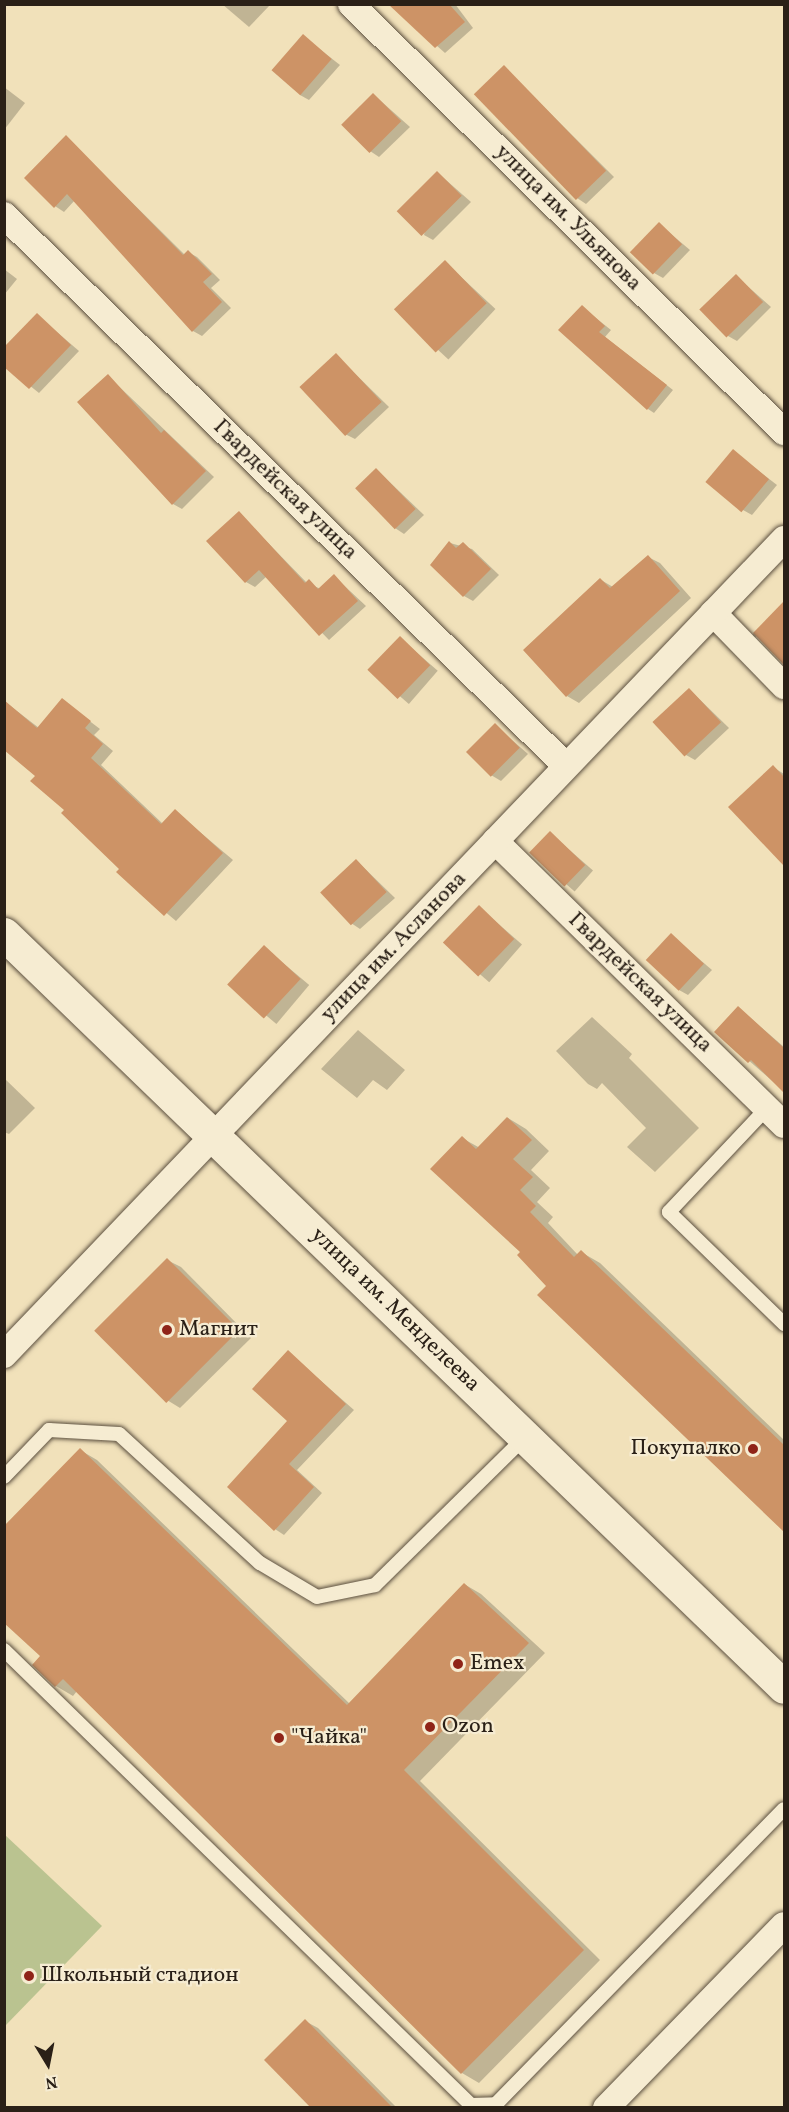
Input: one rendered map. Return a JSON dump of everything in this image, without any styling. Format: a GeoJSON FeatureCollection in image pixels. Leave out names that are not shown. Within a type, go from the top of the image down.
{"type":"FeatureCollection","features":[{"type":"Feature","properties":{"kind":"main road","name":"улица им. Менделеева"},"geometry":{"type":"LineString","coordinates":[[4,934],[215,1134],[784,1687]]}},
{"type":"Feature","properties":{"kind":"street","name":"улица им. Ульянова"},"geometry":{"type":"LineString","coordinates":[[351,4],[784,432]]}},
{"type":"Feature","properties":{"kind":"street","name":"Гвардейская улица"},"geometry":{"type":"LineString","coordinates":[[4,215],[566,766]]}},
{"type":"Feature","properties":{"kind":"street","name":"улица им. Асланова"},"geometry":{"type":"LineString","coordinates":[[4,1355],[784,539]]}},
{"type":"Feature","properties":{"kind":"street"},"geometry":{"type":"LineString","coordinates":[[713,613],[784,686]]}},
{"type":"Feature","properties":{"kind":"street","name":"Гвардейская улица"},"geometry":{"type":"LineString","coordinates":[[495,841],[776,1116]]}},
{"type":"Feature","properties":{"kind":"street"},"geometry":{"type":"LineString","coordinates":[[606,2108],[784,1925]]}},
{"type":"Feature","properties":{"kind":"lane"},"geometry":{"type":"LineString","coordinates":[[776,1116],[669,1212],[784,1324]]}},
{"type":"Feature","properties":{"kind":"lane"},"geometry":{"type":"LineString","coordinates":[[4,1477],[49,1430],[119,1434],[260,1563],[317,1597],[375,1585],[525,1437]]}},
{"type":"Feature","properties":{"kind":"lane"},"geometry":{"type":"LineString","coordinates":[[4,1650],[471,2105],[496,2104],[784,1809]]}},
{"type":"Feature","properties":{"kind":"green space","name":"Школьный стадион"},"geometry":{"type":"Polygon","coordinates":[[[4,1834],[102,1926],[5,2026],[4,2026],[4,1834]]]}},
{"type":"Feature","properties":{"kind":"building"},"geometry":{"type":"Polygon","coordinates":[[[388,4],[449,4],[465,22],[435,48],[388,4]]]}},
{"type":"Feature","properties":{"kind":"building"},"geometry":{"type":"Polygon","coordinates":[[[303,34],[332,59],[300,95],[272,70],[303,34]]]}},
{"type":"Feature","properties":{"kind":"building"},"geometry":{"type":"Polygon","coordinates":[[[504,65],[606,171],[576,200],[474,94],[504,65]]]}},
{"type":"Feature","properties":{"kind":"building"},"geometry":{"type":"Polygon","coordinates":[[[373,93],[401,121],[369,153],[341,125],[373,93]]]}},
{"type":"Feature","properties":{"kind":"building"},"geometry":{"type":"Polygon","coordinates":[[[66,135],[183,255],[188,250],[212,274],[203,282],[222,302],[192,332],[67,194],[54,208],[24,178],[66,135]]]}},
{"type":"Feature","properties":{"kind":"building"},"geometry":{"type":"Polygon","coordinates":[[[437,171],[462,196],[421,236],[397,211],[437,171]]]}},
{"type":"Feature","properties":{"kind":"building"},"geometry":{"type":"Polygon","coordinates":[[[659,222],[682,244],[653,274],[630,252],[659,222]]]}},
{"type":"Feature","properties":{"kind":"building"},"geometry":{"type":"Polygon","coordinates":[[[445,260],[487,303],[436,352],[394,309],[445,260]]]}},
{"type":"Feature","properties":{"kind":"building"},"geometry":{"type":"Polygon","coordinates":[[[736,274],[763,302],[726,337],[699,309],[736,274]]]}},
{"type":"Feature","properties":{"kind":"building"},"geometry":{"type":"Polygon","coordinates":[[[582,305],[605,326],[599,332],[667,385],[647,410],[558,330],[582,305]]]}},
{"type":"Feature","properties":{"kind":"building"},"geometry":{"type":"Polygon","coordinates":[[[37,313],[71,345],[29,389],[4,367],[4,347],[37,313]]]}},
{"type":"Feature","properties":{"kind":"building"},"geometry":{"type":"Polygon","coordinates":[[[336,353],[382,402],[345,436],[299,387],[336,353]]]}},
{"type":"Feature","properties":{"kind":"building"},"geometry":{"type":"Polygon","coordinates":[[[108,374],[161,433],[164,430],[206,471],[172,505],[77,402],[108,374]]]}},
{"type":"Feature","properties":{"kind":"building"},"geometry":{"type":"Polygon","coordinates":[[[733,449],[769,479],[741,512],[705,482],[733,449]]]}},
{"type":"Feature","properties":{"kind":"building"},"geometry":{"type":"Polygon","coordinates":[[[376,468],[416,509],[395,529],[355,488],[376,468]]]}},
{"type":"Feature","properties":{"kind":"building"},"geometry":{"type":"Polygon","coordinates":[[[239,511],[305,583],[309,579],[318,589],[334,574],[358,601],[319,636],[259,570],[245,583],[206,541],[239,511]]]}},
{"type":"Feature","properties":{"kind":"building"},"geometry":{"type":"Polygon","coordinates":[[[449,541],[456,548],[463,542],[491,569],[463,597],[430,565],[449,541]]]}},
{"type":"Feature","properties":{"kind":"building"},"geometry":{"type":"Polygon","coordinates":[[[648,555],[680,591],[566,697],[523,650],[600,578],[610,588],[648,555]]]}},
{"type":"Feature","properties":{"kind":"building"},"geometry":{"type":"Polygon","coordinates":[[[784,601],[784,665],[753,633],[784,601]]]}},
{"type":"Feature","properties":{"kind":"building"},"geometry":{"type":"Polygon","coordinates":[[[400,636],[430,665],[398,699],[367,670],[400,636]]]}},
{"type":"Feature","properties":{"kind":"building"},"geometry":{"type":"Polygon","coordinates":[[[689,688],[721,722],[684,756],[652,722],[689,688]]]}},
{"type":"Feature","properties":{"kind":"building"},"geometry":{"type":"Polygon","coordinates":[[[62,698],[91,721],[85,728],[103,744],[91,758],[161,824],[175,809],[223,853],[164,916],[116,872],[119,869],[61,813],[64,810],[30,781],[35,776],[4,750],[4,700],[37,728],[62,698]]]}},
{"type":"Feature","properties":{"kind":"building"},"geometry":{"type":"Polygon","coordinates":[[[495,723],[520,748],[491,777],[466,752],[495,723]]]}},
{"type":"Feature","properties":{"kind":"building"},"geometry":{"type":"Polygon","coordinates":[[[773,765],[784,777],[784,866],[728,807],[773,765]]]}},
{"type":"Feature","properties":{"kind":"building"},"geometry":{"type":"Polygon","coordinates":[[[550,831],[585,865],[564,887],[529,853],[550,831]]]}},
{"type":"Feature","properties":{"kind":"building"},"geometry":{"type":"Polygon","coordinates":[[[356,859],[387,892],[351,925],[320,892],[356,859]]]}},
{"type":"Feature","properties":{"kind":"building"},"geometry":{"type":"Polygon","coordinates":[[[479,905],[514,939],[478,976],[443,942],[479,905]]]}},
{"type":"Feature","properties":{"kind":"building"},"geometry":{"type":"Polygon","coordinates":[[[671,933],[704,964],[679,991],[646,960],[671,933]]]}},
{"type":"Feature","properties":{"kind":"building"},"geometry":{"type":"Polygon","coordinates":[[[264,945],[301,979],[264,1019],[227,984],[264,945]]]}},
{"type":"Feature","properties":{"kind":"building"},"geometry":{"type":"Polygon","coordinates":[[[738,1006],[784,1048],[784,1093],[751,1060],[748,1063],[714,1032],[738,1006]]]}},
{"type":"Feature","properties":{"kind":"building"},"geometry":{"type":"Polygon","coordinates":[[[507,1117],[532,1140],[513,1159],[533,1177],[520,1190],[536,1206],[530,1212],[574,1257],[581,1250],[784,1445],[784,1532],[537,1295],[546,1286],[517,1255],[520,1252],[430,1169],[462,1136],[476,1149],[507,1117]]]}},
{"type":"Feature","properties":{"kind":"building","name":"Магнит"},"geometry":{"type":"Polygon","coordinates":[[[167,1258],[239,1330],[166,1403],[94,1331],[167,1258]]]}},
{"type":"Feature","properties":{"kind":"building"},"geometry":{"type":"Polygon","coordinates":[[[288,1350],[346,1404],[289,1464],[314,1487],[274,1531],[227,1487],[287,1421],[252,1389],[288,1350]]]}},
{"type":"Feature","properties":{"kind":"building","name":"\"Чайка\""},"geometry":{"type":"Polygon","coordinates":[[[80,1448],[347,1705],[464,1583],[529,1643],[404,1770],[584,1950],[461,2074],[63,1679],[55,1687],[32,1665],[40,1656],[4,1623],[4,1526],[80,1448]]]}},
{"type":"Feature","properties":{"kind":"building"},"geometry":{"type":"Polygon","coordinates":[[[305,2019],[393,2108],[311,2108],[264,2060],[305,2019]]]}},
{"type":"Feature","properties":{"kind":"place","name":"Магнит"},"geometry":{"type":"Point","coordinates":[167,1330]}},
{"type":"Feature","properties":{"kind":"place","name":"Покупалко"},"geometry":{"type":"Point","coordinates":[753,1449]}},
{"type":"Feature","properties":{"kind":"place","name":"Emex"},"geometry":{"type":"Point","coordinates":[458,1664]}},
{"type":"Feature","properties":{"kind":"place","name":"Ozon"},"geometry":{"type":"Point","coordinates":[430,1727]}},
{"type":"Feature","properties":{"kind":"place","name":"\"Чайка\""},"geometry":{"type":"Point","coordinates":[279,1738]}},
{"type":"Feature","properties":{"kind":"place","name":"Школьный стадион"},"geometry":{"type":"Point","coordinates":[29,1976]}}]}
